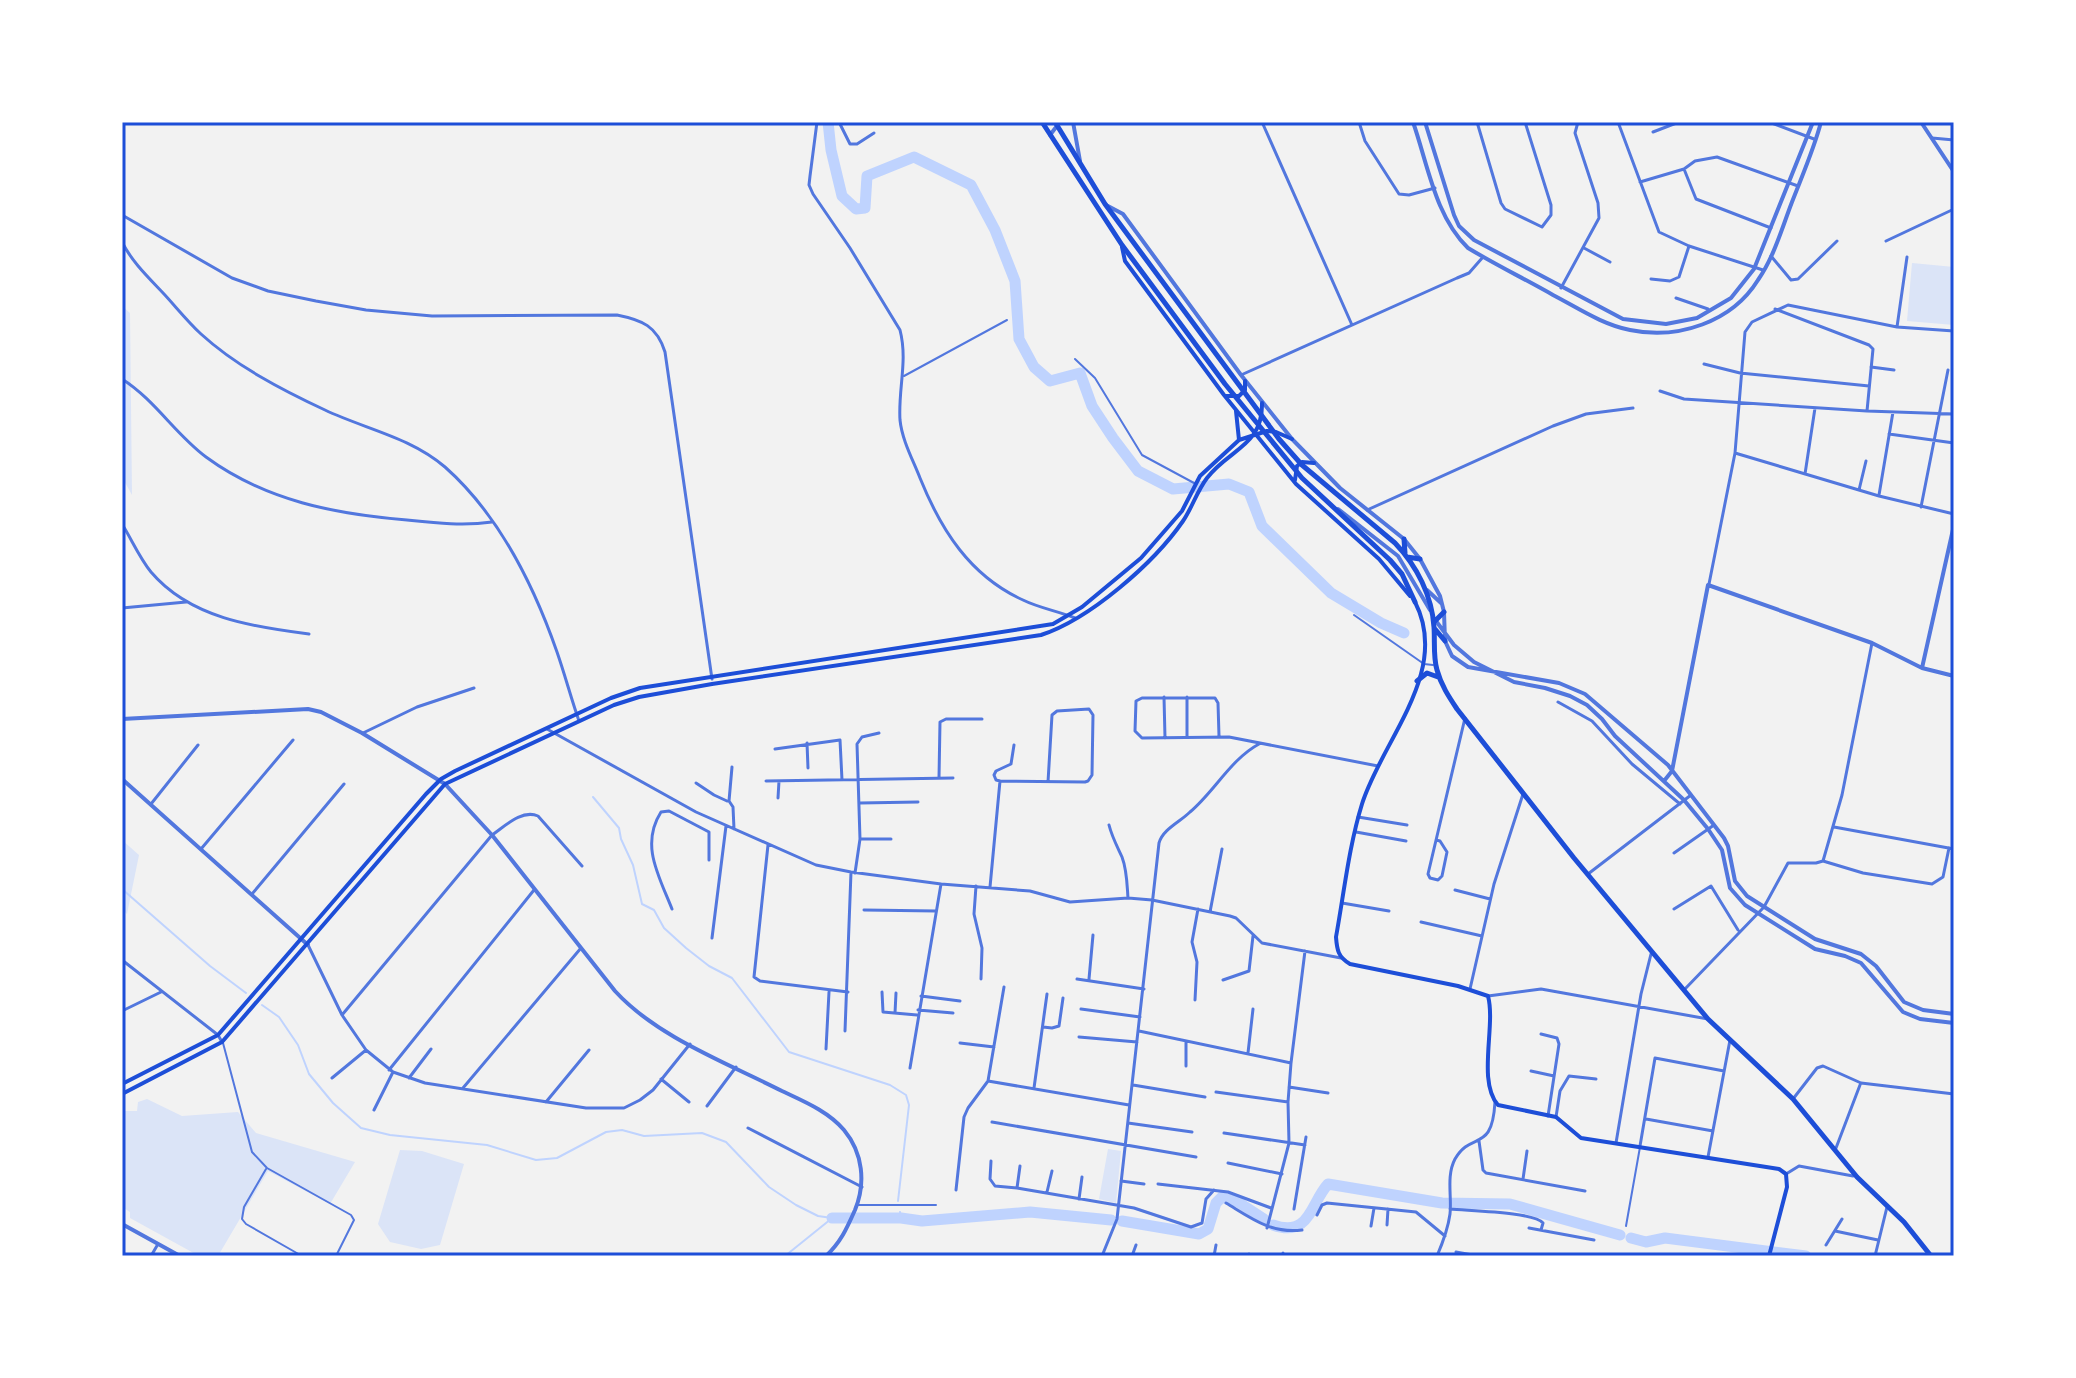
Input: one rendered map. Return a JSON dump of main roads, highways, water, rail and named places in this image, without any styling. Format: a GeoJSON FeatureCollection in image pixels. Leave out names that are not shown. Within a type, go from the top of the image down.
{"type":"FeatureCollection","features":[{"type":"Feature","properties":{"kind":"main road"},"geometry":{"type":"LineString","coordinates":[[1042,122],[1122,245],[1225,384],[1302,478],[1402,574],[1424,623],[1424,664],[1403,720],[1378,766],[1358,817],[1336,937],[1341,958],[1350,964],[1470,989],[1488,996],[1491,1091],[1495,1102],[1503,1107],[1556,1117],[1576,1137],[1772,1168],[1786,1174],[1787,1187],[1769,1256]]}},
{"type":"Feature","properties":{"kind":"main road"},"geometry":{"type":"LineString","coordinates":[[1057,123],[1105,204],[1233,378],[1302,465],[1395,543],[1406,556],[1425,588],[1434,625],[1439,678],[1470,726],[1651,953],[1708,1019],[1793,1099],[1857,1177],[1917,1237],[1931,1256]]}},
{"type":"Feature","properties":{"kind":"main road"},"geometry":{"type":"LineString","coordinates":[[1122,245],[1125,261],[1224,395],[1296,484],[1379,559],[1415,602]]}},
{"type":"Feature","properties":{"kind":"main road"},"geometry":{"type":"LineString","coordinates":[[1224,395],[1231,398],[1239,396],[1245,390],[1245,381]]}},
{"type":"Feature","properties":{"kind":"main road"},"geometry":{"type":"LineString","coordinates":[[122,1094],[222,1042],[308,945],[443,782],[639,697],[1041,635],[1078,619],[1152,557],[1184,521],[1204,483],[1255,433],[1262,419],[1262,403]]}},
{"type":"Feature","properties":{"kind":"main road"},"geometry":{"type":"LineString","coordinates":[[1235,409],[1239,440]]}},
{"type":"Feature","properties":{"kind":"main road"},"geometry":{"type":"LineString","coordinates":[[122,1084],[218,1035],[443,782],[625,692],[711,676],[1038,628],[1070,616],[1141,558],[1182,511],[1206,469],[1239,440],[1255,433],[1272,431],[1292,439]]}},
{"type":"Feature","properties":{"kind":"main road"},"geometry":{"type":"LineString","coordinates":[[1296,484],[1294,471],[1297,466],[1302,462],[1314,463]]}},
{"type":"Feature","properties":{"kind":"main road"},"geometry":{"type":"LineString","coordinates":[[1404,539],[1406,556]]}},
{"type":"Feature","properties":{"kind":"main road"},"geometry":{"type":"LineString","coordinates":[[1406,556],[1420,559]]}},
{"type":"Feature","properties":{"kind":"main road"},"geometry":{"type":"LineString","coordinates":[[1434,625],[1443,608]]}},
{"type":"Feature","properties":{"kind":"main road"},"geometry":{"type":"LineString","coordinates":[[1434,625],[1445,641]]}},
{"type":"Feature","properties":{"kind":"main road"},"geometry":{"type":"LineString","coordinates":[[1417,681],[1427,673],[1439,678]]}},
{"type":"Feature","properties":{"kind":"waterway"},"geometry":{"type":"LineString","coordinates":[[828,122],[842,196],[856,209],[865,208],[867,176],[914,157],[971,185],[995,230],[1015,281],[1019,339],[1034,367],[1050,381],[1080,373],[1092,406],[1138,471],[1173,489],[1229,484],[1249,492],[1262,526],[1331,593],[1404,633]]}},
{"type":"Feature","properties":{"kind":"waterway"},"geometry":{"type":"LineString","coordinates":[[593,797],[619,828],[633,865],[642,904],[654,910],[664,928],[686,948],[709,966],[732,978],[789,1052],[890,1085],[906,1095],[909,1105],[898,1201]]}},
{"type":"Feature","properties":{"kind":"waterway"},"geometry":{"type":"LineString","coordinates":[[122,889],[210,966],[246,993]]}},
{"type":"Feature","properties":{"kind":"waterway"},"geometry":{"type":"LineString","coordinates":[[262,1005],[279,1017],[298,1045],[309,1074],[333,1103],[361,1128],[390,1135],[487,1145],[536,1160],[557,1158],[606,1132],[622,1130],[644,1136],[702,1133],[726,1142],[769,1187],[796,1205],[818,1216],[832,1218]]}},
{"type":"Feature","properties":{"kind":"waterway"},"geometry":{"type":"LineString","coordinates":[[1273,1225],[1285,1228],[1302,1223],[1328,1184],[1442,1203],[1510,1204],[1620,1235]]}},
{"type":"Feature","properties":{"kind":"waterway"},"geometry":{"type":"LineString","coordinates":[[1122,1221],[1199,1234],[1208,1229],[1216,1203],[1222,1197],[1238,1202],[1264,1219]]}},
{"type":"Feature","properties":{"kind":"waterway"},"geometry":{"type":"LineString","coordinates":[[900,1212],[901,1218]]}},
{"type":"Feature","properties":{"kind":"waterway"},"geometry":{"type":"LineString","coordinates":[[832,1218],[922,1221],[1030,1212],[1111,1220]]}},
{"type":"Feature","properties":{"kind":"waterway"},"geometry":{"type":"LineString","coordinates":[[785,1256],[831,1219]]}},
{"type":"Feature","properties":{"kind":"waterway"},"geometry":{"type":"LineString","coordinates":[[1631,1238],[1646,1242],[1665,1238],[1806,1256]]}}]}
